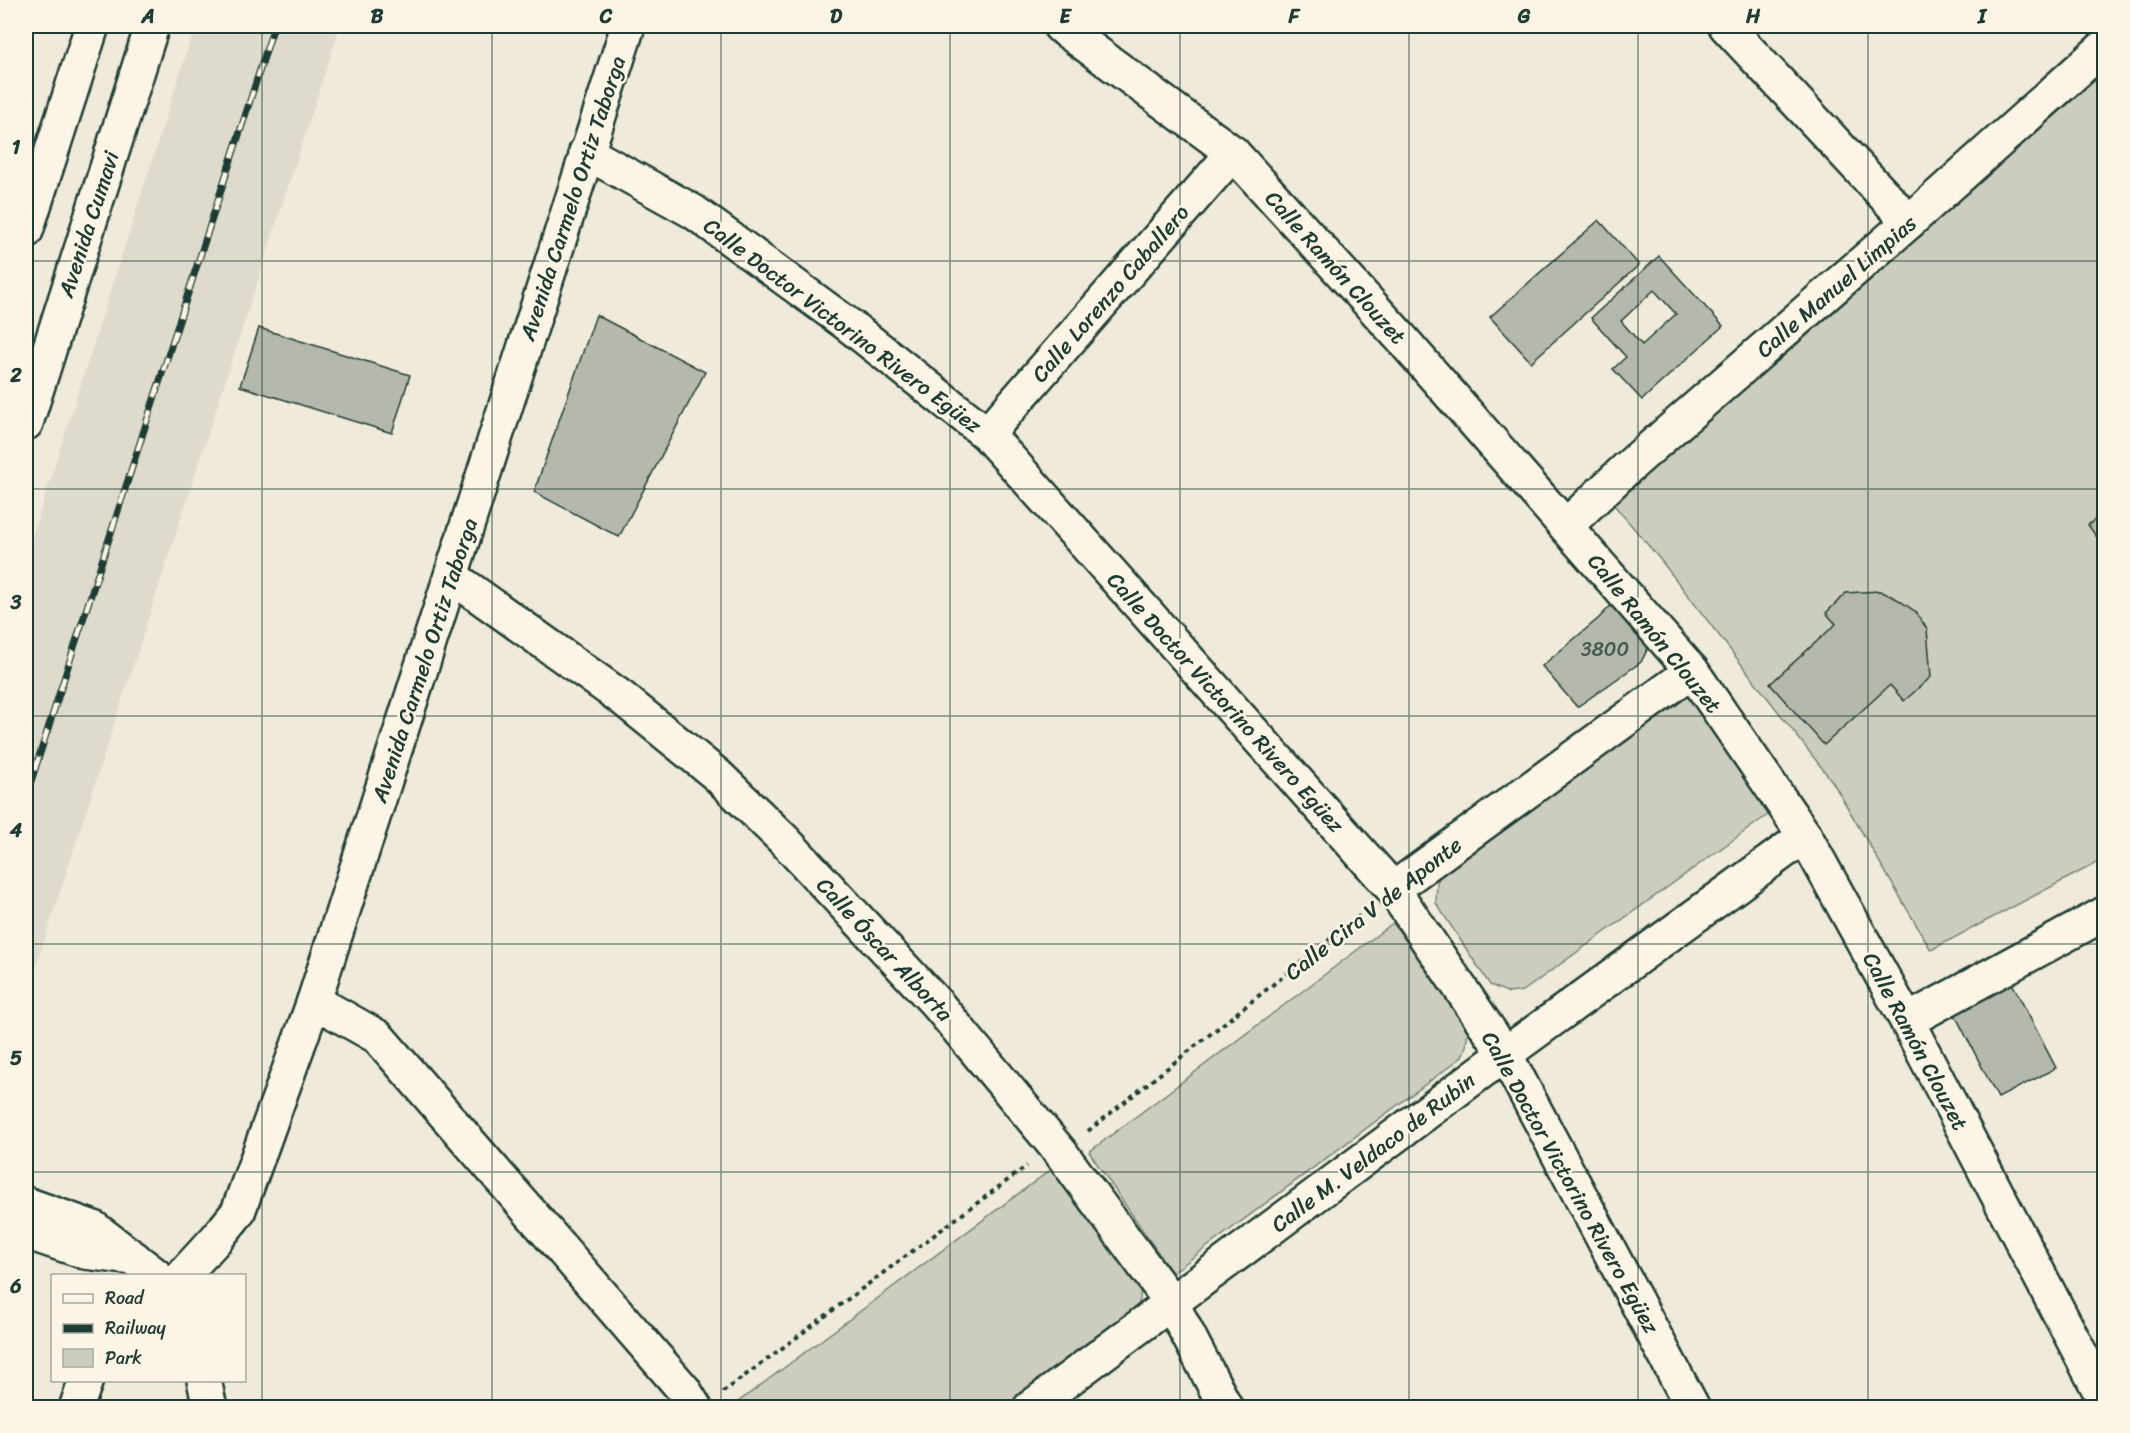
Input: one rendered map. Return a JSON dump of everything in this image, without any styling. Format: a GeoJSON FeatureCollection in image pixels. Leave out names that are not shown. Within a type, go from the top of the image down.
{"type":"FeatureCollection","features":[{"type":"Feature","properties":{"kind":"street"},"geometry":{"type":"LineString","coordinates":[[26,231],[33,175],[92,26]]}},
{"type":"Feature","properties":{"kind":"street","name":"Avenida Cumavi"},"geometry":{"type":"LineString","coordinates":[[26,423],[152,26]]}},
{"type":"Feature","properties":{"kind":"street","name":"Avenida Carmelo Ortiz Taborga"},"geometry":{"type":"LineString","coordinates":[[183,1274],[238,1212],[314,1001],[628,26]]}},
{"type":"Feature","properties":{"kind":"street","name":"Calle Ramón Clouzet"},"geometry":{"type":"LineString","coordinates":[[1060,26],[1096,36],[1233,153],[1567,525],[1692,671],[1805,836],[1907,1021],[2104,1399]]}},
{"type":"Feature","properties":{"kind":"street"},"geometry":{"type":"LineString","coordinates":[[1726,26],[1909,222]]}},
{"type":"Feature","properties":{"kind":"street","name":"Calle Manuel Limpias"},"geometry":{"type":"LineString","coordinates":[[1567,525],[1626,469],[1909,222],[2104,46]]}},
{"type":"Feature","properties":{"kind":"street","name":"Calle Doctor Victorino Rivero Egüez"},"geometry":{"type":"LineString","coordinates":[[586,152],[694,212],[850,326],[987,434],[1393,889],[1505,1054],[1693,1407]]}},
{"type":"Feature","properties":{"kind":"street","name":"Calle Lorenzo Caballero"},"geometry":{"type":"LineString","coordinates":[[987,434],[1233,153]]}},
{"type":"Feature","properties":{"kind":"street","name":"Calle Óscar Alborta"},"geometry":{"type":"LineString","coordinates":[[451,576],[622,699],[717,775],[784,840],[938,1005],[1058,1149],[1171,1302],[1226,1407]]}},
{"type":"Feature","properties":{"kind":"street","name":"Calle Cira V de Aponte"},"geometry":{"type":"LineString","coordinates":[[1393,889],[1692,671]]}},
{"type":"Feature","properties":{"kind":"street","name":"Calle M. Veldaco de Rubin"},"geometry":{"type":"LineString","coordinates":[[1030,1407],[1505,1054],[1805,836]]}},
{"type":"Feature","properties":{"kind":"street"},"geometry":{"type":"LineString","coordinates":[[1907,1021],[2104,914]]}},
{"type":"Feature","properties":{"kind":"street"},"geometry":{"type":"LineString","coordinates":[[314,1001],[378,1037],[676,1381],[708,1400]]}},
{"type":"Feature","properties":{"kind":"street"},"geometry":{"type":"LineString","coordinates":[[26,1204],[94,1228],[147,1267]]}},
{"type":"Feature","properties":{"kind":"street"},"geometry":{"type":"LineString","coordinates":[[26,1232],[85,1252],[147,1267]]}},
{"type":"Feature","properties":{"kind":"street"},"geometry":{"type":"LineString","coordinates":[[76,1407],[85,1382]]}},
{"type":"Feature","properties":{"kind":"street"},"geometry":{"type":"LineString","coordinates":[[204,1382],[210,1407]]}},
{"type":"Feature","properties":{"kind":"path","name":"Calle Cira V de Aponte"},"geometry":{"type":"LineString","coordinates":[[708,1400],[1058,1149],[1393,889]]}},
{"type":"Feature","properties":{"kind":"shaded area"},"geometry":{"type":"Polygon","coordinates":[[[195,26],[340,26],[26,997],[26,556],[195,26]]]}},
{"type":"Feature","properties":{"kind":"green space"},"geometry":{"type":"Polygon","coordinates":[[[2104,73],[2104,859],[1931,950],[1832,781],[1659,558],[1609,499],[2104,73]]]}},
{"type":"Feature","properties":{"kind":"green space"},"geometry":{"type":"Polygon","coordinates":[[[1690,695],[1775,803],[1769,814],[1523,991],[1509,993],[1490,985],[1436,903],[1437,882],[1444,868],[1676,697],[1690,695]]]}},
{"type":"Feature","properties":{"kind":"green space"},"geometry":{"type":"Polygon","coordinates":[[[1393,923],[1457,1009],[1468,1030],[1462,1057],[1172,1273],[1089,1152],[1393,923]]]}},
{"type":"Feature","properties":{"kind":"green space"},"geometry":{"type":"Polygon","coordinates":[[[1053,1168],[1138,1281],[1140,1300],[1132,1317],[1123,1327],[1011,1407],[730,1408],[1053,1168]]]}},
{"type":"Feature","properties":{"kind":"building"},"geometry":{"type":"Polygon","coordinates":[[[1599,220],[1639,265],[1531,362],[1490,317],[1599,220]]]}},
{"type":"Feature","properties":{"kind":"building"},"geometry":{"type":"Polygon","coordinates":[[[1659,256],[1723,326],[1642,400],[1613,369],[1626,357],[1591,318],[1659,256]],[[1654,290],[1621,321],[1642,345],[1676,314],[1654,290]]]}},
{"type":"Feature","properties":{"kind":"building"},"geometry":{"type":"Polygon","coordinates":[[[596,315],[705,372],[619,537],[534,492],[596,315]]]}},
{"type":"Feature","properties":{"kind":"building"},"geometry":{"type":"Polygon","coordinates":[[[259,328],[410,375],[392,433],[240,386],[259,328]]]}},
{"type":"Feature","properties":{"kind":"building"},"geometry":{"type":"Polygon","coordinates":[[[2104,513],[2104,547],[2088,525],[2104,513]]]}},
{"type":"Feature","properties":{"kind":"building"},"geometry":{"type":"Polygon","coordinates":[[[1880,591],[1916,612],[1927,629],[1931,677],[1904,701],[1890,685],[1824,745],[1770,684],[1836,624],[1826,613],[1846,593],[1880,591]]]}},
{"type":"Feature","properties":{"kind":"building"},"geometry":{"type":"Polygon","coordinates":[[[1619,597],[1654,636],[1641,662],[1577,707],[1542,666],[1599,618],[1619,597]]]}},
{"type":"Feature","properties":{"kind":"building"},"geometry":{"type":"Polygon","coordinates":[[[2011,981],[2056,1068],[1998,1098],[1953,1011],[2011,981]]]}},
{"type":"Feature","properties":{"kind":"railway"},"geometry":{"type":"LineString","coordinates":[[26,797],[274,26]]}}]}
